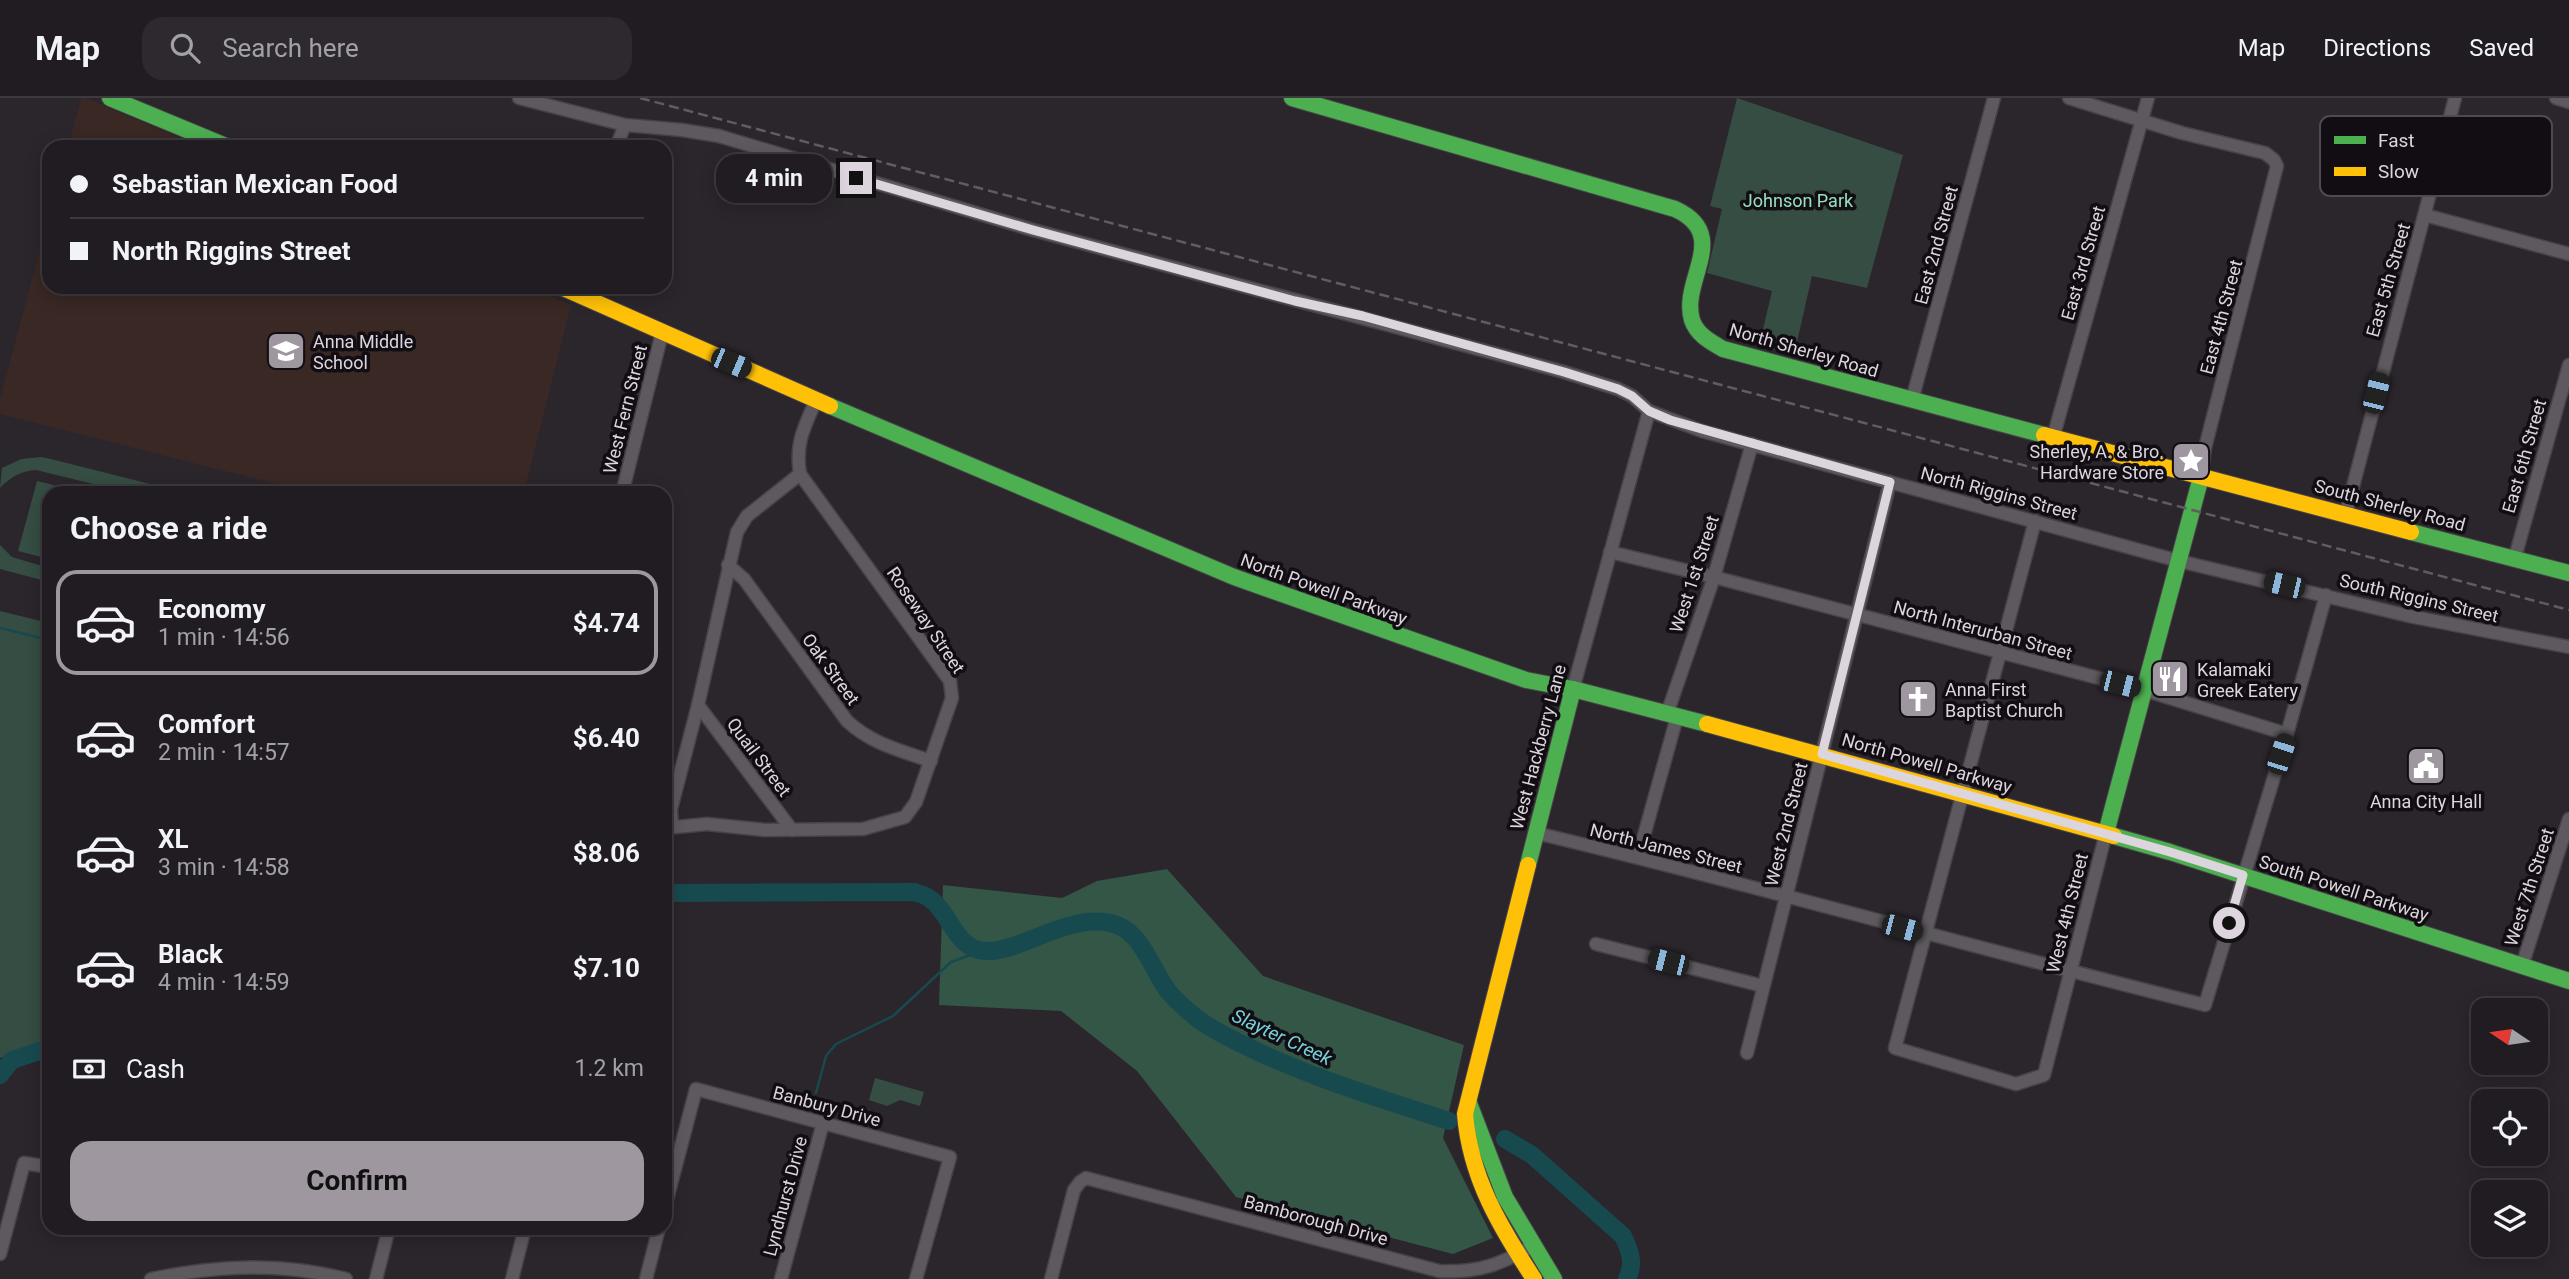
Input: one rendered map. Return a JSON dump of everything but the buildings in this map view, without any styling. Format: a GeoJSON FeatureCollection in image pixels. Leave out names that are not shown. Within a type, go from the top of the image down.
{"type":"FeatureCollection","features":[{"type":"Feature","properties":{"kind":"main road"},"geometry":{"type":"LineString","coordinates":[[110,98],[211,140]]}},
{"type":"Feature","properties":{"kind":"main road","name":"North Sherley Road"},"geometry":{"type":"LineString","coordinates":[[1292,98],[1679,211],[1695,222],[1701,234],[1702,247],[1690,311],[1694,326],[1701,335],[1730,351],[2201,477]]}},
{"type":"Feature","properties":{"kind":"main road","name":"North Powell Parkway"},"geometry":{"type":"LineString","coordinates":[[576,294],[816,400],[1211,568],[1298,602],[1505,673],[1822,754],[2106,833]]}},
{"type":"Feature","properties":{"kind":"main road","name":"South Sherley Road"},"geometry":{"type":"LineString","coordinates":[[2201,477],[2569,573]]}},
{"type":"Feature","properties":{"kind":"main road","name":"West 4th Street"},"geometry":{"type":"LineString","coordinates":[[2106,833],[2201,477]]}},
{"type":"Feature","properties":{"kind":"main road","name":"West Hackberry Lane"},"geometry":{"type":"LineString","coordinates":[[1534,1279],[1492,1214],[1476,1176],[1465,1122],[1469,1093],[1573,690]]}},
{"type":"Feature","properties":{"kind":"main road","name":"South Powell Parkway"},"geometry":{"type":"LineString","coordinates":[[2106,833],[2569,981]]}},
{"type":"Feature","properties":{"kind":"main road"},"geometry":{"type":"LineString","coordinates":[[1469,1093],[1472,1115],[1482,1133],[1501,1188],[1554,1279]]}},
{"type":"Feature","properties":{"kind":"street","name":"North Riggins Street"},"geometry":{"type":"LineString","coordinates":[[519,98],[625,125],[719,136],[1033,230],[1295,301],[1363,316],[1564,372],[1618,389],[1632,396],[1649,411],[1692,427],[2179,561]]}},
{"type":"Feature","properties":{"kind":"street","name":"East 2nd Street"},"geometry":{"type":"LineString","coordinates":[[1912,400],[1994,98]]}},
{"type":"Feature","properties":{"kind":"street"},"geometry":{"type":"LineString","coordinates":[[2069,98],[2141,121]]}},
{"type":"Feature","properties":{"kind":"street","name":"East 3rd Street"},"geometry":{"type":"LineString","coordinates":[[2053,438],[2148,98]]}},
{"type":"Feature","properties":{"kind":"street","name":"East 5th Street"},"geometry":{"type":"LineString","coordinates":[[2450,116],[2455,98]]}},
{"type":"Feature","properties":{"kind":"street"},"geometry":{"type":"LineString","coordinates":[[2556,98],[2569,102]]}},
{"type":"Feature","properties":{"kind":"street","name":"East 4th Street"},"geometry":{"type":"LineString","coordinates":[[2141,121],[2265,153],[2277,166],[2205,448],[2201,477]]}},
{"type":"Feature","properties":{"kind":"street"},"geometry":{"type":"LineString","coordinates":[[620,140],[625,125]]}},
{"type":"Feature","properties":{"kind":"street","name":"East 5th Street"},"geometry":{"type":"LineString","coordinates":[[2346,513],[2388,345],[2430,196]]}},
{"type":"Feature","properties":{"kind":"street"},"geometry":{"type":"LineString","coordinates":[[2425,215],[2569,254]]}},
{"type":"Feature","properties":{"kind":"street","name":"West Fern Street"},"geometry":{"type":"LineString","coordinates":[[624,486],[662,333]]}},
{"type":"Feature","properties":{"kind":"street","name":"East 6th Street"},"geometry":{"type":"LineString","coordinates":[[2515,558],[2569,365]]}},
{"type":"Feature","properties":{"kind":"street"},"geometry":{"type":"LineString","coordinates":[[800,474],[797,454],[800,435],[816,400]]}},
{"type":"Feature","properties":{"kind":"street","name":"West Hackberry Lane"},"geometry":{"type":"LineString","coordinates":[[1573,690],[1649,411]]}},
{"type":"Feature","properties":{"kind":"street","name":"West 1st Street"},"geometry":{"type":"LineString","coordinates":[[1638,858],[1672,716],[1752,444]]}},
{"type":"Feature","properties":{"kind":"street","name":"Roseway Street"},"geometry":{"type":"LineString","coordinates":[[672,805],[698,705],[737,532],[747,516],[800,474],[950,681],[952,698],[931,761],[916,802],[905,817],[863,829],[792,830],[707,824],[672,827]]}},
{"type":"Feature","properties":{"kind":"street","name":"West 2nd Street"},"geometry":{"type":"LineString","coordinates":[[1746,1052],[1890,482]]}},
{"type":"Feature","properties":{"kind":"street"},"geometry":{"type":"LineString","coordinates":[[1926,934],[2035,521]]}},
{"type":"Feature","properties":{"kind":"street","name":"North Interurban Street"},"geometry":{"type":"LineString","coordinates":[[1610,552],[1714,576],[2144,690],[2287,734]]}},
{"type":"Feature","properties":{"kind":"street","name":"South Riggins Street"},"geometry":{"type":"LineString","coordinates":[[2179,561],[2409,616],[2569,647]]}},
{"type":"Feature","properties":{"kind":"street","name":"Oak Street"},"geometry":{"type":"LineString","coordinates":[[728,565],[744,579],[847,721],[863,736],[877,743],[931,761]]}},
{"type":"Feature","properties":{"kind":"street"},"geometry":{"type":"LineString","coordinates":[[2243,875],[2287,734],[2326,595]]}},
{"type":"Feature","properties":{"kind":"street","name":"Quail Street"},"geometry":{"type":"LineString","coordinates":[[698,705],[792,830]]}},
{"type":"Feature","properties":{"kind":"street","name":"West 7th Street"},"geometry":{"type":"LineString","coordinates":[[2522,966],[2569,819]]}},
{"type":"Feature","properties":{"kind":"street","name":"North James Street"},"geometry":{"type":"LineString","coordinates":[[1536,833],[2204,1005],[2243,875]]}},
{"type":"Feature","properties":{"kind":"street","name":"West 4th Street"},"geometry":{"type":"LineString","coordinates":[[1926,934],[1895,1048],[2015,1084],[2044,1075],[2106,833]]}},
{"type":"Feature","properties":{"kind":"street"},"geometry":{"type":"LineString","coordinates":[[1596,944],[1763,986]]}},
{"type":"Feature","properties":{"kind":"street","name":"Banbury Drive"},"geometry":{"type":"LineString","coordinates":[[672,1180],[696,1088],[950,1157],[916,1279]]}},
{"type":"Feature","properties":{"kind":"street","name":"Lyndhurst Drive"},"geometry":{"type":"LineString","coordinates":[[781,1279],[823,1123]]}},
{"type":"Feature","properties":{"kind":"street"},"geometry":{"type":"LineString","coordinates":[[0,1254],[24,1163],[42,1166]]}},
{"type":"Feature","properties":{"kind":"street","name":"Bamborough Drive"},"geometry":{"type":"LineString","coordinates":[[1051,1279],[1074,1190],[1086,1178],[1438,1271],[1464,1272],[1491,1267],[1534,1245]]}},
{"type":"Feature","properties":{"kind":"street"},"geometry":{"type":"LineString","coordinates":[[376,1279],[387,1235]]}},
{"type":"Feature","properties":{"kind":"street"},"geometry":{"type":"LineString","coordinates":[[512,1279],[524,1235]]}},
{"type":"Feature","properties":{"kind":"street"},"geometry":{"type":"LineString","coordinates":[[646,1279],[657,1235]]}},
{"type":"Feature","properties":{"kind":"street"},"geometry":{"type":"LineString","coordinates":[[151,1279],[198,1270],[253,1267],[297,1270],[346,1279]]}},
{"type":"Feature","properties":{"kind":"shaded area"},"geometry":{"type":"Polygon","coordinates":[[[81,98],[86,98],[185,140],[70,140],[81,98]]]}},
{"type":"Feature","properties":{"kind":"shaded area","name":"Anna Middle School"},"geometry":{"type":"Polygon","coordinates":[[[42,242],[42,294],[545,294],[571,305],[526,486],[283,486],[0,414],[0,398],[42,242]]]}},
{"type":"Feature","properties":{"kind":"green space","name":"Johnson Park"},"geometry":{"type":"Polygon","coordinates":[[[1737,98],[1903,155],[1867,288],[1812,276],[1794,355],[1759,346],[1772,291],[1707,273],[1722,209],[1710,206],[1737,98]]]}},
{"type":"Feature","properties":{"kind":"green space"},"geometry":{"type":"Polygon","coordinates":[[[41,457],[158,486],[101,486],[36,470],[16,475],[0,488],[2,468],[21,459],[41,457]]]}},
{"type":"Feature","properties":{"kind":"green space"},"geometry":{"type":"Polygon","coordinates":[[[37,481],[57,486],[42,486],[42,557],[18,551],[37,481]]]}},
{"type":"Feature","properties":{"kind":"green space"},"geometry":{"type":"Polygon","coordinates":[[[0,545],[12,557],[42,566],[42,580],[0,569],[0,545]]]}},
{"type":"Feature","properties":{"kind":"green space"},"geometry":{"type":"Polygon","coordinates":[[[0,611],[42,621],[42,1044],[0,1058],[0,611]]]}},
{"type":"Feature","properties":{"kind":"green space"},"geometry":{"type":"Polygon","coordinates":[[[1167,869],[1263,976],[1464,1045],[1443,1138],[1493,1238],[1453,1254],[1236,1197],[1137,1071],[1061,1011],[939,1005],[943,885],[1062,898],[1097,881],[1167,869]]]}},
{"type":"Feature","properties":{"kind":"green space"},"geometry":{"type":"Polygon","coordinates":[[[875,1078],[924,1092],[920,1106],[900,1100],[887,1106],[869,1100],[875,1078]]]}},
{"type":"Feature","properties":{"kind":"waterway"},"geometry":{"type":"LineString","coordinates":[[0,628],[42,638]]}},
{"type":"Feature","properties":{"kind":"waterway","name":"Slayter Creek"},"geometry":{"type":"LineString","coordinates":[[672,893],[915,892],[936,904],[963,941],[979,950],[993,951],[1009,947],[1081,923],[1117,925],[1133,936],[1140,945],[1171,995],[1211,1028],[1299,1069],[1449,1121]]}},
{"type":"Feature","properties":{"kind":"waterway"},"geometry":{"type":"LineString","coordinates":[[816,1093],[826,1056],[836,1044],[893,1016],[951,962],[982,951]]}},
{"type":"Feature","properties":{"kind":"waterway","name":"Slayter Creek"},"geometry":{"type":"LineString","coordinates":[[0,1075],[12,1060],[42,1050]]}},
{"type":"Feature","properties":{"kind":"waterway","name":"Slayter Creek"},"geometry":{"type":"LineString","coordinates":[[1505,1139],[1532,1155],[1623,1236],[1631,1257],[1627,1279]]}},
{"type":"Feature","properties":{"kind":"railway"},"geometry":{"type":"LineString","coordinates":[[640,98],[2569,610]]}},
{"type":"Feature","properties":{"kind":"traffic: fast"},"geometry":{"type":"LineString","coordinates":[[110,98],[211,140]]}},
{"type":"Feature","properties":{"kind":"traffic: fast"},"geometry":{"type":"LineString","coordinates":[[1292,98],[1675,209],[1692,220],[1700,232],[1702,245],[1690,305],[1694,325],[1714,344],[1723,349],[2044,435]]}},
{"type":"Feature","properties":{"kind":"traffic: fast"},"geometry":{"type":"LineString","coordinates":[[830,406],[1234,577],[1526,680],[1573,689],[1707,724]]}},
{"type":"Feature","properties":{"kind":"traffic: fast"},"geometry":{"type":"LineString","coordinates":[[2106,833],[2201,477]]}},
{"type":"Feature","properties":{"kind":"traffic: fast"},"geometry":{"type":"LineString","coordinates":[[2411,532],[2569,573]]}},
{"type":"Feature","properties":{"kind":"traffic: fast"},"geometry":{"type":"LineString","coordinates":[[1528,865],[1573,689]]}},
{"type":"Feature","properties":{"kind":"traffic: fast"},"geometry":{"type":"LineString","coordinates":[[2114,836],[2569,981]]}},
{"type":"Feature","properties":{"kind":"traffic: fast"},"geometry":{"type":"LineString","coordinates":[[1469,1103],[1505,1197],[1554,1279]]}},
{"type":"Feature","properties":{"kind":"traffic: slow"},"geometry":{"type":"LineString","coordinates":[[577,294],[830,406]]}},
{"type":"Feature","properties":{"kind":"traffic: slow"},"geometry":{"type":"LineString","coordinates":[[2044,435],[2411,532]]}},
{"type":"Feature","properties":{"kind":"traffic: slow"},"geometry":{"type":"LineString","coordinates":[[1707,724],[2114,836]]}},
{"type":"Feature","properties":{"kind":"traffic: slow"},"geometry":{"type":"LineString","coordinates":[[1528,865],[1465,1114],[1468,1137],[1480,1180],[1499,1221],[1534,1279]]}},
{"type":"Feature","properties":{"kind":"place","name":"Anna Middle School"},"geometry":{"type":"Point","coordinates":[286,351]}},
{"type":"Feature","properties":{"kind":"place","name":"Sherley, A. & Bro. Hardware Store"},"geometry":{"type":"Point","coordinates":[2191,461]}},
{"type":"Feature","properties":{"kind":"place","name":"Kalamaki Greek Eatery"},"geometry":{"type":"Point","coordinates":[2170,679]}},
{"type":"Feature","properties":{"kind":"place","name":"Anna First Baptist Church"},"geometry":{"type":"Point","coordinates":[1918,699]}},
{"type":"Feature","properties":{"kind":"place","name":"Anna City Hall"},"geometry":{"type":"Point","coordinates":[2426,766]}},
{"type":"Feature","properties":{"kind":"route"},"geometry":{"type":"LineString","coordinates":[[856,178],[1033,230],[1295,301],[1363,316],[1401,329],[1564,372],[1618,389],[1632,396],[1649,411],[1670,420],[1890,482],[1822,754],[2243,875],[2229,923]]}}]}
